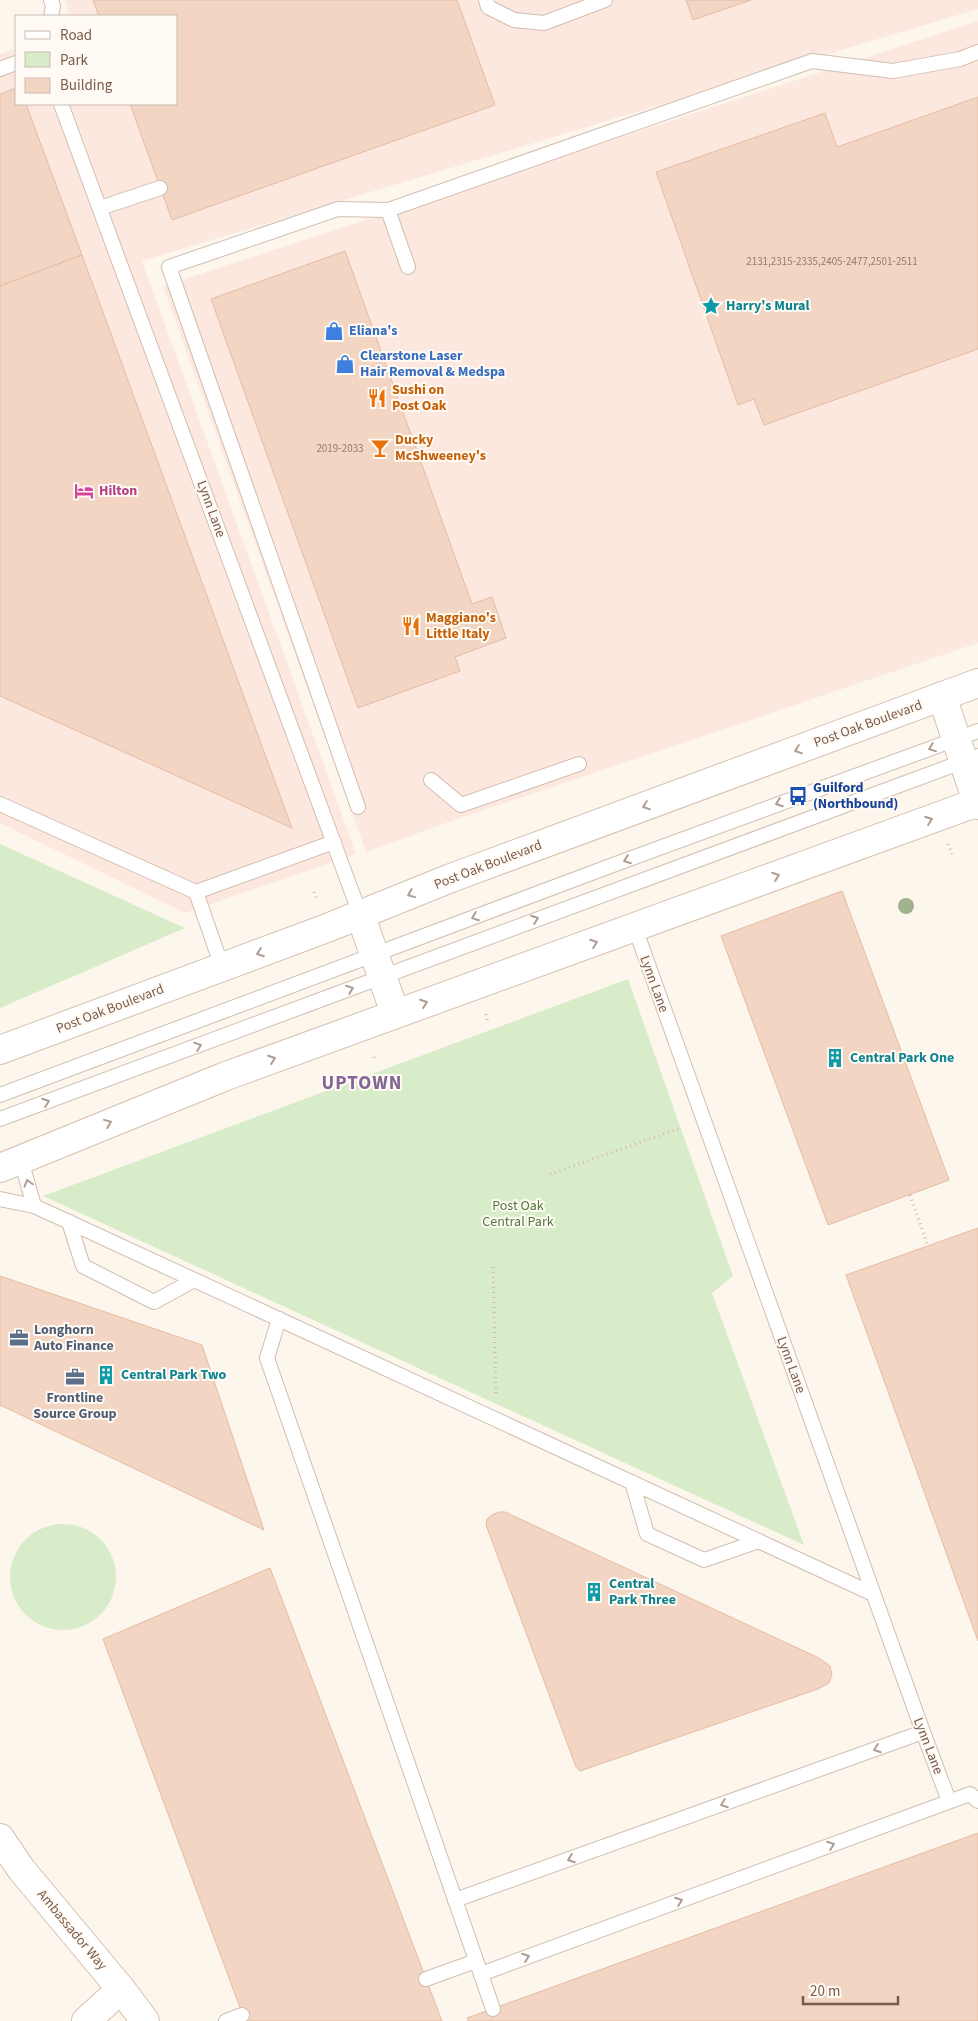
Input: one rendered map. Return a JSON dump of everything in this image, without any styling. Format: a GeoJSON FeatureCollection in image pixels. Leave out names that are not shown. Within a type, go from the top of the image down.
{"type":"FeatureCollection","features":[{"type":"Feature","properties":{"kind":"main road","name":"Post Oak Boulevard"},"geometry":{"type":"LineString","coordinates":[[0,1050],[222,967],[451,878],[978,683]]}},
{"type":"Feature","properties":{"kind":"main road"},"geometry":{"type":"LineString","coordinates":[[10,1164],[226,1076],[395,1013],[978,803],[969,747],[942,696]]}},
{"type":"Feature","properties":{"kind":"main road"},"geometry":{"type":"LineString","coordinates":[[360,914],[395,1013]]}},
{"type":"Feature","properties":{"kind":"main road","name":"Ambassador Way"},"geometry":{"type":"LineString","coordinates":[[0,1838],[21,1869],[121,1989],[145,2021]]}},
{"type":"Feature","properties":{"kind":"main road"},"geometry":{"type":"LineString","coordinates":[[86,2021],[121,1989]]}},
{"type":"Feature","properties":{"kind":"lane"},"geometry":{"type":"LineString","coordinates":[[51,0],[54,6],[51,15]]}},
{"type":"Feature","properties":{"kind":"lane"},"geometry":{"type":"LineString","coordinates":[[486,0],[488,7],[514,20],[544,23],[605,0]]}},
{"type":"Feature","properties":{"kind":"lane"},"geometry":{"type":"LineString","coordinates":[[358,807],[169,267],[338,209],[388,210],[812,61],[893,71],[960,58],[978,52]]}},
{"type":"Feature","properties":{"kind":"lane"},"geometry":{"type":"LineString","coordinates":[[0,69],[15,63]]}},
{"type":"Feature","properties":{"kind":"lane","name":"Lynn Lane"},"geometry":{"type":"LineString","coordinates":[[61,105],[360,914]]}},
{"type":"Feature","properties":{"kind":"lane"},"geometry":{"type":"LineString","coordinates":[[100,208],[160,188]]}},
{"type":"Feature","properties":{"kind":"lane"},"geometry":{"type":"LineString","coordinates":[[388,210],[408,267]]}},
{"type":"Feature","properties":{"kind":"lane"},"geometry":{"type":"LineString","coordinates":[[0,1119],[378,966],[631,858],[969,747]]}},
{"type":"Feature","properties":{"kind":"lane"},"geometry":{"type":"LineString","coordinates":[[0,1095],[378,966],[969,747]]}},
{"type":"Feature","properties":{"kind":"lane"},"geometry":{"type":"LineString","coordinates":[[431,780],[460,805],[578,764]]}},
{"type":"Feature","properties":{"kind":"lane"},"geometry":{"type":"LineString","coordinates":[[0,804],[196,892],[334,842]]}},
{"type":"Feature","properties":{"kind":"lane"},"geometry":{"type":"LineString","coordinates":[[196,892],[222,967]]}},
{"type":"Feature","properties":{"kind":"lane","name":"Lynn Lane"},"geometry":{"type":"LineString","coordinates":[[634,928],[949,1801]]}},
{"type":"Feature","properties":{"kind":"lane"},"geometry":{"type":"LineString","coordinates":[[10,1164],[34,1206]]}},
{"type":"Feature","properties":{"kind":"lane"},"geometry":{"type":"LineString","coordinates":[[0,1199],[34,1206],[873,1594]]}},
{"type":"Feature","properties":{"kind":"lane"},"geometry":{"type":"LineString","coordinates":[[69,1222],[83,1266],[154,1302],[194,1280]]}},
{"type":"Feature","properties":{"kind":"lane"},"geometry":{"type":"LineString","coordinates":[[279,1320],[267,1358],[492,2009]]}},
{"type":"Feature","properties":{"kind":"lane"},"geometry":{"type":"LineString","coordinates":[[632,1482],[647,1534],[704,1560],[759,1542]]}},
{"type":"Feature","properties":{"kind":"lane"},"geometry":{"type":"LineString","coordinates":[[455,1900],[923,1732]]}},
{"type":"Feature","properties":{"kind":"lane"},"geometry":{"type":"LineString","coordinates":[[426,1979],[478,1967],[970,1794],[978,1801]]}},
{"type":"Feature","properties":{"kind":"lane"},"geometry":{"type":"LineString","coordinates":[[226,2021],[242,2014]]}},
{"type":"Feature","properties":{"kind":"path"},"geometry":{"type":"LineString","coordinates":[[948,843],[952,854]]}},
{"type":"Feature","properties":{"kind":"path"},"geometry":{"type":"LineString","coordinates":[[314,892],[317,899]]}},
{"type":"Feature","properties":{"kind":"path"},"geometry":{"type":"LineString","coordinates":[[486,1014],[488,1022]]}},
{"type":"Feature","properties":{"kind":"path"},"geometry":{"type":"LineString","coordinates":[[374,1057],[376,1062]]}},
{"type":"Feature","properties":{"kind":"path"},"geometry":{"type":"LineString","coordinates":[[550,1174],[703,1120]]}},
{"type":"Feature","properties":{"kind":"path"},"geometry":{"type":"LineString","coordinates":[[910,1195],[928,1246]]}},
{"type":"Feature","properties":{"kind":"path"},"geometry":{"type":"LineString","coordinates":[[494,1267],[496,1420]]}},
{"type":"Feature","properties":{"kind":"shaded area"},"geometry":{"type":"Polygon","coordinates":[[[65,0],[978,0],[978,9],[142,261],[356,854],[185,913],[0,823],[0,54],[15,49],[15,105],[178,105],[178,15],[70,15],[65,0]]]}},
{"type":"Feature","properties":{"kind":"shaded area"},"geometry":{"type":"Polygon","coordinates":[[[978,21],[978,643],[446,823],[366,852],[163,286],[978,21]]]}},
{"type":"Feature","properties":{"kind":"green space"},"geometry":{"type":"Polygon","coordinates":[[[0,844],[185,928],[0,1008],[0,844]]]}},
{"type":"Feature","properties":{"kind":"green space","name":"Post Oak Central Park"},"geometry":{"type":"Polygon","coordinates":[[[628,979],[733,1276],[712,1293],[804,1545],[43,1196],[628,979]]]}},
{"type":"Feature","properties":{"kind":"green space"},"geometry":{"type":"Polygon","coordinates":[[[63,1524],[83,1528],[100,1540],[112,1557],[116,1577],[112,1597],[100,1614],[83,1626],[63,1630],[43,1626],[26,1614],[14,1597],[10,1577],[14,1557],[26,1540],[43,1528],[63,1524]]]}},
{"type":"Feature","properties":{"kind":"building"},"geometry":{"type":"Polygon","coordinates":[[[93,0],[457,0],[495,105],[172,220],[130,105],[178,105],[178,15],[99,15],[93,0]]]}},
{"type":"Feature","properties":{"kind":"building"},"geometry":{"type":"Polygon","coordinates":[[[686,0],[751,0],[693,20],[686,0]]]}},
{"type":"Feature","properties":{"kind":"building"},"geometry":{"type":"Polygon","coordinates":[[[15,88],[15,105],[26,105],[82,255],[0,286],[0,94],[15,88]]]}},
{"type":"Feature","properties":{"kind":"building"},"geometry":{"type":"Polygon","coordinates":[[[978,97],[978,349],[764,425],[754,399],[738,405],[656,172],[825,113],[837,147],[978,97]]]}},
{"type":"Feature","properties":{"kind":"building"},"geometry":{"type":"Polygon","coordinates":[[[345,251],[472,604],[492,597],[506,638],[455,657],[460,671],[358,708],[211,299],[345,251]]]}},
{"type":"Feature","properties":{"kind":"building","name":"Hilton"},"geometry":{"type":"Polygon","coordinates":[[[82,255],[292,828],[0,696],[0,286],[82,255]]]}},
{"type":"Feature","properties":{"kind":"building","name":"Central Park One"},"geometry":{"type":"Polygon","coordinates":[[[842,891],[949,1180],[828,1225],[721,936],[842,891]]]}},
{"type":"Feature","properties":{"kind":"building"},"geometry":{"type":"Polygon","coordinates":[[[978,1228],[978,1641],[846,1275],[978,1228]]]}},
{"type":"Feature","properties":{"kind":"building","name":"Central Park Two"},"geometry":{"type":"Polygon","coordinates":[[[0,1276],[202,1345],[264,1530],[0,1405],[0,1276]]]}},
{"type":"Feature","properties":{"kind":"building","name":"Central Park Three"},"geometry":{"type":"Polygon","coordinates":[[[499,1512],[505,1512],[819,1658],[830,1666],[832,1675],[829,1683],[818,1689],[580,1771],[576,1767],[486,1525],[487,1519],[499,1512]]]}},
{"type":"Feature","properties":{"kind":"building"},"geometry":{"type":"Polygon","coordinates":[[[270,1568],[442,2021],[245,2021],[103,1639],[270,1568]]]}},
{"type":"Feature","properties":{"kind":"building"},"geometry":{"type":"Polygon","coordinates":[[[978,1833],[978,2021],[468,2021],[467,2018],[978,1833]]]}},
{"type":"Feature","properties":{"kind":"place","name":"Harry's Mural"},"geometry":{"type":"Point","coordinates":[711,306]}},
{"type":"Feature","properties":{"kind":"place","name":"Eliana's"},"geometry":{"type":"Point","coordinates":[334,331]}},
{"type":"Feature","properties":{"kind":"place","name":"Clearstone Laser Hair Removal & Medspa"},"geometry":{"type":"Point","coordinates":[345,364]}},
{"type":"Feature","properties":{"kind":"place","name":"Sushi on Post Oak"},"geometry":{"type":"Point","coordinates":[377,398]}},
{"type":"Feature","properties":{"kind":"place","name":"Ducky McShweeney's"},"geometry":{"type":"Point","coordinates":[380,448]}},
{"type":"Feature","properties":{"kind":"place","name":"Hilton"},"geometry":{"type":"Point","coordinates":[84,491]}},
{"type":"Feature","properties":{"kind":"place","name":"Maggiano's Little Italy"},"geometry":{"type":"Point","coordinates":[411,626]}},
{"type":"Feature","properties":{"kind":"place","name":"Guilford (Northbound)"},"geometry":{"type":"Point","coordinates":[798,796]}},
{"type":"Feature","properties":{"kind":"place","name":"Central Park One"},"geometry":{"type":"Point","coordinates":[835,1058]}},
{"type":"Feature","properties":{"kind":"place","name":"Longhorn Auto Finance"},"geometry":{"type":"Point","coordinates":[19,1338]}},
{"type":"Feature","properties":{"kind":"place","name":"Central Park Two"},"geometry":{"type":"Point","coordinates":[106,1375]}},
{"type":"Feature","properties":{"kind":"place","name":"Frontline Source Group"},"geometry":{"type":"Point","coordinates":[75,1377]}},
{"type":"Feature","properties":{"kind":"place","name":"Central Park Three"},"geometry":{"type":"Point","coordinates":[594,1592]}},
{"type":"Feature","properties":{"kind":"district","name":"UPTOWN"},"geometry":{"type":"Point","coordinates":[362,1083]}}]}
